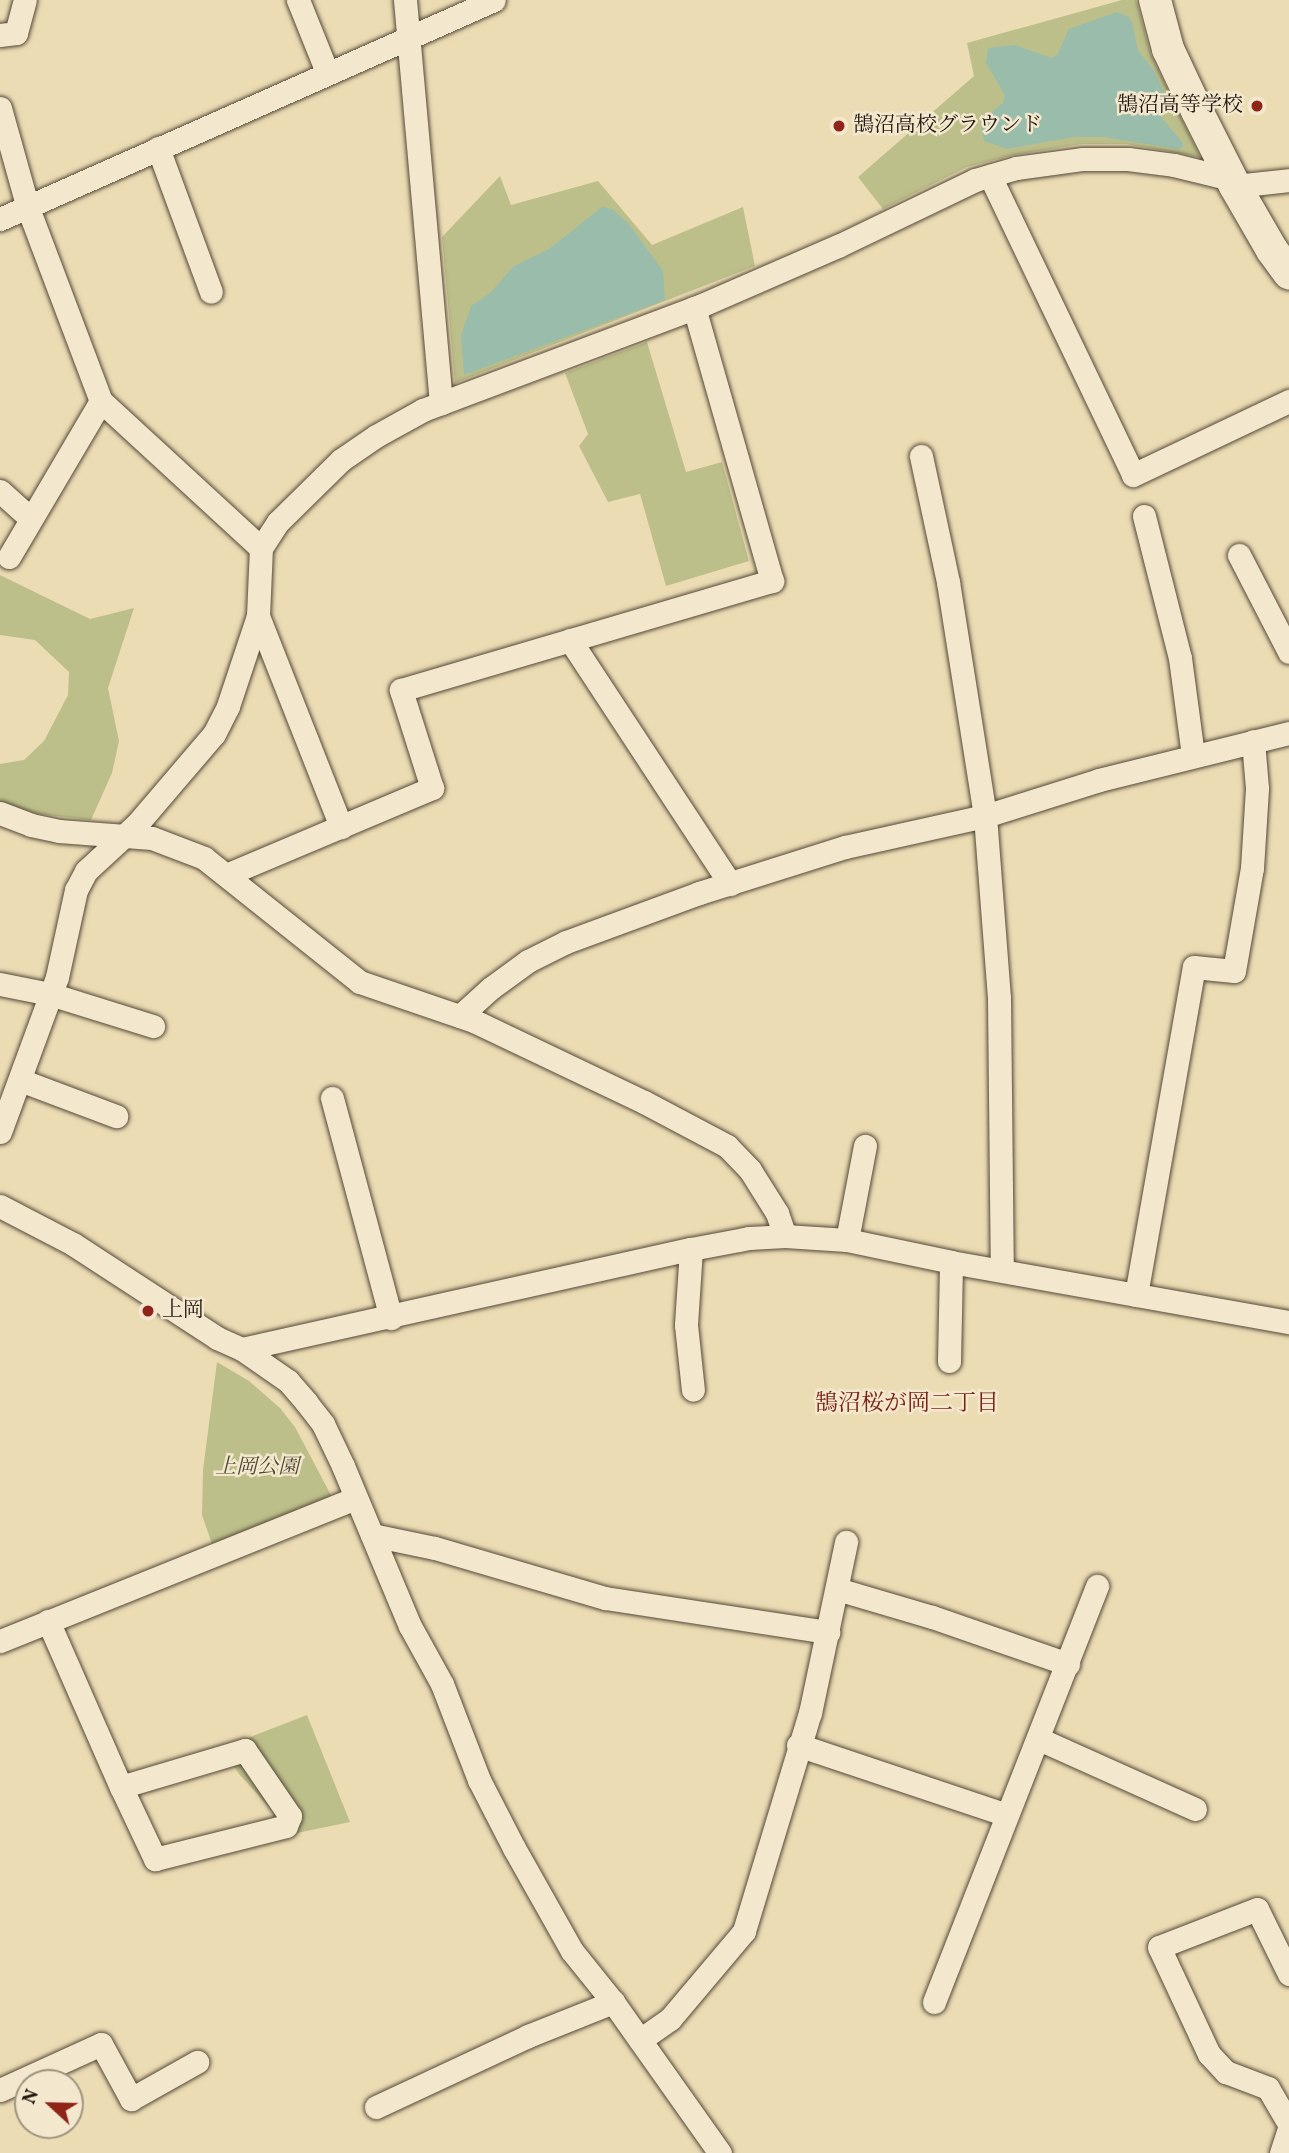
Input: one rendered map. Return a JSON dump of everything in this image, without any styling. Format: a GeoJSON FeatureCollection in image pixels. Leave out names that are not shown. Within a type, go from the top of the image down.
{"type":"FeatureCollection","features":[{"type":"Feature","properties":{"kind":"street"},"geometry":{"type":"LineString","coordinates":[[0,35],[16,33],[25,0]]}},
{"type":"Feature","properties":{"kind":"street"},"geometry":{"type":"LineString","coordinates":[[298,0],[327,72]]}},
{"type":"Feature","properties":{"kind":"street"},"geometry":{"type":"LineString","coordinates":[[405,0],[440,403]]}},
{"type":"Feature","properties":{"kind":"street"},"geometry":{"type":"LineString","coordinates":[[0,219],[494,0]]}},
{"type":"Feature","properties":{"kind":"street"},"geometry":{"type":"LineString","coordinates":[[1155,0],[1168,49],[1233,182],[1272,250],[1289,273]]}},
{"type":"Feature","properties":{"kind":"street"},"geometry":{"type":"LineString","coordinates":[[0,108],[28,208],[101,401],[261,548]]}},
{"type":"Feature","properties":{"kind":"street"},"geometry":{"type":"LineString","coordinates":[[158,148],[211,292]]}},
{"type":"Feature","properties":{"kind":"street"},"geometry":{"type":"LineString","coordinates":[[0,1132],[65,952],[68,919],[76,890],[86,872],[137,824],[214,734],[228,706],[258,616],[261,548],[278,522],[341,460],[376,436],[440,403],[694,308],[838,246],[934,198],[1016,168],[1083,159],[1128,159],[1174,165],[1233,182],[1289,180]]}},
{"type":"Feature","properties":{"kind":"street"},"geometry":{"type":"LineString","coordinates":[[990,176],[1133,475],[1289,401]]}},
{"type":"Feature","properties":{"kind":"street"},"geometry":{"type":"LineString","coordinates":[[226,875],[432,788],[401,690],[772,581],[694,308]]}},
{"type":"Feature","properties":{"kind":"street"},"geometry":{"type":"LineString","coordinates":[[9,556],[101,401]]}},
{"type":"Feature","properties":{"kind":"street"},"geometry":{"type":"LineString","coordinates":[[921,456],[948,582],[985,816],[999,998],[1002,1270]]}},
{"type":"Feature","properties":{"kind":"street"},"geometry":{"type":"LineString","coordinates":[[0,491],[30,518]]}},
{"type":"Feature","properties":{"kind":"street"},"geometry":{"type":"LineString","coordinates":[[1144,516],[1180,658],[1193,755]]}},
{"type":"Feature","properties":{"kind":"street"},"geometry":{"type":"LineString","coordinates":[[1239,555],[1289,652]]}},
{"type":"Feature","properties":{"kind":"street"},"geometry":{"type":"LineString","coordinates":[[258,616],[341,827]]}},
{"type":"Feature","properties":{"kind":"street"},"geometry":{"type":"LineString","coordinates":[[570,640],[730,884]]}},
{"type":"Feature","properties":{"kind":"street"},"geometry":{"type":"LineString","coordinates":[[460,1016],[528,961],[565,942],[730,884],[845,847],[985,816],[1193,755],[1289,733]]}},
{"type":"Feature","properties":{"kind":"street"},"geometry":{"type":"LineString","coordinates":[[1136,1295],[1194,967],[1234,971],[1252,868],[1257,788],[1253,741]]}},
{"type":"Feature","properties":{"kind":"street"},"geometry":{"type":"LineString","coordinates":[[0,813],[31,825],[60,831],[152,838],[204,858],[360,982],[460,1016],[590,1075],[727,1146],[757,1180],[777,1213],[785,1236]]}},
{"type":"Feature","properties":{"kind":"street"},"geometry":{"type":"LineString","coordinates":[[0,984],[50,994],[153,1026]]}},
{"type":"Feature","properties":{"kind":"street"},"geometry":{"type":"LineString","coordinates":[[20,1080],[116,1116]]}},
{"type":"Feature","properties":{"kind":"street"},"geometry":{"type":"LineString","coordinates":[[332,1098],[391,1318]]}},
{"type":"Feature","properties":{"kind":"street"},"geometry":{"type":"LineString","coordinates":[[847,1240],[865,1146]]}},
{"type":"Feature","properties":{"kind":"street"},"geometry":{"type":"LineString","coordinates":[[0,1206],[73,1244],[218,1338],[243,1349],[288,1381],[314,1413],[343,1466],[354,1499],[410,1626],[442,1684],[484,1791],[572,1951],[613,2002],[720,2153]]}},
{"type":"Feature","properties":{"kind":"street"},"geometry":{"type":"LineString","coordinates":[[243,1349],[691,1249],[749,1238],[785,1236],[847,1240],[951,1262],[1289,1322]]}},
{"type":"Feature","properties":{"kind":"street"},"geometry":{"type":"LineString","coordinates":[[691,1249],[686,1325],[692,1390]]}},
{"type":"Feature","properties":{"kind":"street"},"geometry":{"type":"LineString","coordinates":[[948,1361],[951,1262]]}},
{"type":"Feature","properties":{"kind":"street"},"geometry":{"type":"LineString","coordinates":[[0,1641],[354,1499]]}},
{"type":"Feature","properties":{"kind":"street"},"geometry":{"type":"LineString","coordinates":[[372,1535],[435,1548],[606,1598],[828,1632]]}},
{"type":"Feature","properties":{"kind":"street"},"geometry":{"type":"LineString","coordinates":[[640,2040],[670,2020],[744,1931],[798,1745],[810,1713],[846,1542]]}},
{"type":"Feature","properties":{"kind":"street"},"geometry":{"type":"LineString","coordinates":[[934,2003],[1097,1586]]}},
{"type":"Feature","properties":{"kind":"street"},"geometry":{"type":"LineString","coordinates":[[837,1590],[932,1617],[1068,1664]]}},
{"type":"Feature","properties":{"kind":"street"},"geometry":{"type":"LineString","coordinates":[[48,1621],[121,1787],[155,1859],[286,1826],[290,1816],[245,1750],[121,1787]]}},
{"type":"Feature","properties":{"kind":"street"},"geometry":{"type":"LineString","coordinates":[[1039,1739],[1195,1808]]}},
{"type":"Feature","properties":{"kind":"street"},"geometry":{"type":"LineString","coordinates":[[798,1745],[1007,1815]]}},
{"type":"Feature","properties":{"kind":"street"},"geometry":{"type":"LineString","coordinates":[[1280,2153],[1289,2126],[1268,2088],[1226,2072],[1209,2054],[1159,1947],[1257,1909],[1289,1974]]}},
{"type":"Feature","properties":{"kind":"street"},"geometry":{"type":"LineString","coordinates":[[376,2107],[516,2042],[613,2002]]}},
{"type":"Feature","properties":{"kind":"street"},"geometry":{"type":"LineString","coordinates":[[0,2090],[101,2044],[131,2099],[197,2062]]}},
{"type":"Feature","properties":{"kind":"green space"},"geometry":{"type":"Polygon","coordinates":[[[1122,0],[1136,0],[1151,55],[1200,157],[1127,144],[1082,144],[1013,155],[967,167],[883,209],[858,177],[974,76],[967,43],[1122,0]]]}},
{"type":"Feature","properties":{"kind":"green space"},"geometry":{"type":"Polygon","coordinates":[[[500,176],[511,205],[598,181],[652,245],[743,207],[755,266],[455,383],[442,237],[500,176]]]}},
{"type":"Feature","properties":{"kind":"green space"},"geometry":{"type":"Polygon","coordinates":[[[647,342],[686,472],[722,462],[749,561],[666,586],[640,494],[608,502],[579,446],[588,434],[565,373],[647,342]]]}},
{"type":"Feature","properties":{"kind":"green space"},"geometry":{"type":"Polygon","coordinates":[[[0,575],[90,619],[134,608],[108,688],[119,741],[112,773],[91,820],[39,814],[12,808],[0,802],[0,764],[24,760],[44,741],[68,695],[69,672],[35,640],[0,635],[0,575]]]}},
{"type":"Feature","properties":{"kind":"green space","name":"上岡公園"},"geometry":{"type":"Polygon","coordinates":[[[217,1362],[249,1381],[280,1408],[295,1427],[333,1499],[212,1544],[202,1515],[203,1470],[217,1362]]]}},
{"type":"Feature","properties":{"kind":"green space"},"geometry":{"type":"Polygon","coordinates":[[[307,1715],[350,1822],[297,1833],[286,1826],[239,1774],[222,1748],[307,1715]]]}},
{"type":"Feature","properties":{"kind":"shaded area"},"geometry":{"type":"Polygon","coordinates":[[[1117,12],[1129,17],[1132,22],[1138,50],[1154,71],[1165,95],[1161,117],[1183,143],[1183,147],[1177,149],[1104,137],[1073,137],[1007,149],[984,141],[981,127],[985,117],[1003,103],[1005,95],[986,63],[988,48],[1015,45],[1051,58],[1057,55],[1069,29],[1117,12]]]}},
{"type":"Feature","properties":{"kind":"shaded area"},"geometry":{"type":"Polygon","coordinates":[[[602,207],[612,209],[628,223],[663,271],[665,300],[464,375],[461,336],[471,306],[490,293],[514,266],[549,249],[602,207]]]}},
{"type":"Feature","properties":{"kind":"place","name":"鵠沼高等学校"},"geometry":{"type":"Point","coordinates":[1257,106]}},
{"type":"Feature","properties":{"kind":"place","name":"鵠沼高校グラウンド"},"geometry":{"type":"Point","coordinates":[839,126]}},
{"type":"Feature","properties":{"kind":"place","name":"上岡"},"geometry":{"type":"Point","coordinates":[148,1311]}},
{"type":"Feature","properties":{"kind":"district","name":"鵠沼桜が岡二丁目"},"geometry":{"type":"Point","coordinates":[907,1404]}}]}
